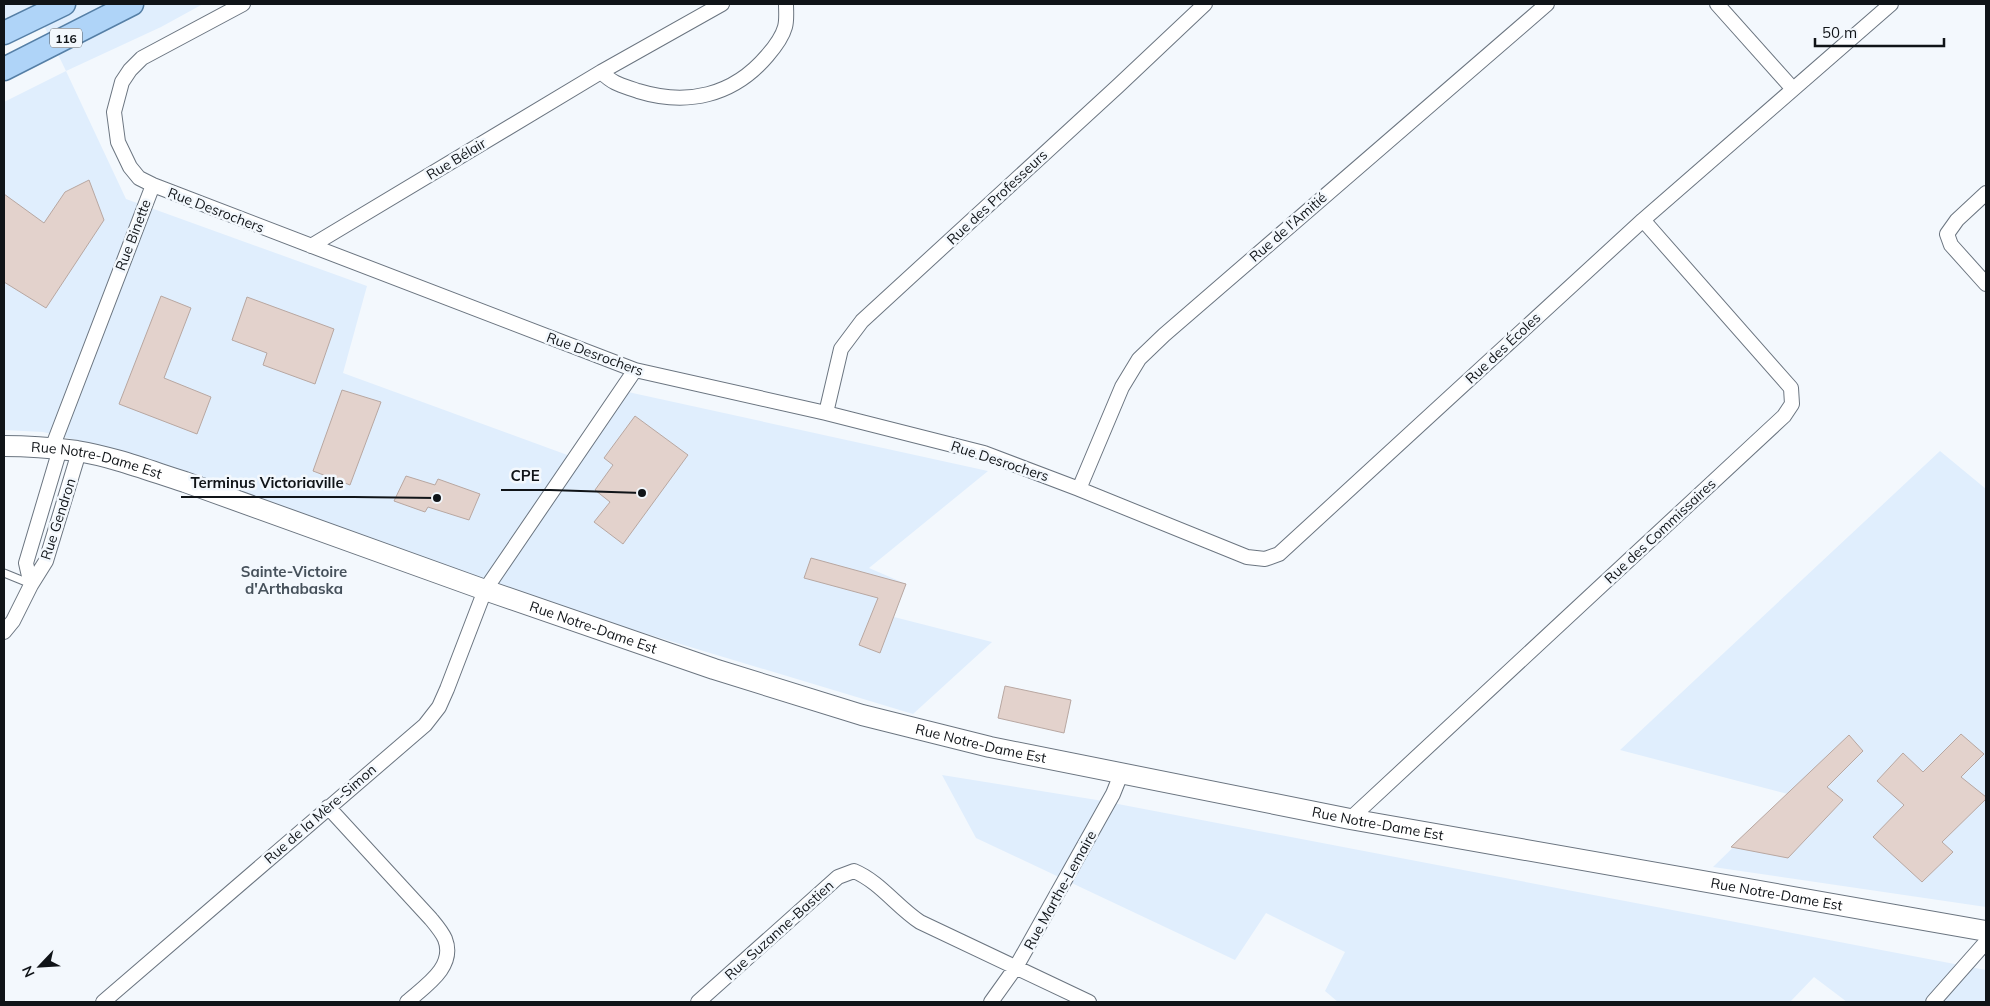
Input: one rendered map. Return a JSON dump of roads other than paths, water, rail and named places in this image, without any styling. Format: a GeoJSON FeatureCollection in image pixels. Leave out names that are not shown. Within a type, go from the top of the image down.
{"type":"FeatureCollection","features":[{"type":"Feature","properties":{"kind":"main road","name":"116"},"geometry":{"type":"LineString","coordinates":[[4,34],[64,4]]}},
{"type":"Feature","properties":{"kind":"main road","name":"116"},"geometry":{"type":"LineString","coordinates":[[4,69],[132,4]]}},
{"type":"Feature","properties":{"kind":"street","name":"Rue Binette"},"geometry":{"type":"LineString","coordinates":[[64,450],[152,185],[139,178],[134,172],[118,142],[114,112],[122,82],[130,70],[142,58],[244,4]]}},
{"type":"Feature","properties":{"kind":"street","name":"Rue Bélair"},"geometry":{"type":"LineString","coordinates":[[311,246],[601,72],[722,4]]}},
{"type":"Feature","properties":{"kind":"street"},"geometry":{"type":"LineString","coordinates":[[601,72],[613,83],[654,96],[689,99],[715,93],[738,80],[760,64],[776,45],[785,27],[786,4]]}},
{"type":"Feature","properties":{"kind":"street","name":"Rue des Professeurs"},"geometry":{"type":"LineString","coordinates":[[826,413],[841,349],[862,321],[1204,4]]}},
{"type":"Feature","properties":{"kind":"street","name":"Rue de l'Amitié"},"geometry":{"type":"LineString","coordinates":[[1079,489],[1122,387],[1139,359],[1164,335],[1547,4]]}},
{"type":"Feature","properties":{"kind":"street"},"geometry":{"type":"LineString","coordinates":[[1717,4],[1793,89]]}},
{"type":"Feature","properties":{"kind":"street","name":"Rue des Écoles"},"geometry":{"type":"LineString","coordinates":[[1079,489],[1248,557],[1266,559],[1279,554],[1642,220],[1891,4]]}},
{"type":"Feature","properties":{"kind":"street","name":"Rue Desrochers"},"geometry":{"type":"LineString","coordinates":[[152,185],[635,370],[826,413],[984,453],[1079,489]]}},
{"type":"Feature","properties":{"kind":"street"},"geometry":{"type":"LineString","coordinates":[[1986,193],[1957,220],[1947,234],[1951,245],[1986,284]]}},
{"type":"Feature","properties":{"kind":"street","name":"Rue des Commissaires"},"geometry":{"type":"LineString","coordinates":[[1350,819],[1784,416],[1792,404],[1791,388],[1642,220]]}},
{"type":"Feature","properties":{"kind":"street","name":"Rue de la Mère-Simon"},"geometry":{"type":"LineString","coordinates":[[103,1002],[425,725],[439,707],[485,590],[635,370]]}},
{"type":"Feature","properties":{"kind":"street","name":"Rue Notre-Dame Est"},"geometry":{"type":"LineString","coordinates":[[4,446],[64,450],[185,482],[485,590],[714,669],[843,709],[990,747],[1350,819],[1986,931]]}},
{"type":"Feature","properties":{"kind":"street","name":"Rue Gendron"},"geometry":{"type":"LineString","coordinates":[[4,632],[13,621],[31,584],[46,561],[64,450]]}},
{"type":"Feature","properties":{"kind":"street","name":"Rue Marthe-Lemaire"},"geometry":{"type":"LineString","coordinates":[[991,1002],[1016,967],[1113,794],[1121,774]]}},
{"type":"Feature","properties":{"kind":"street"},"geometry":{"type":"LineString","coordinates":[[328,807],[431,919],[445,938],[448,954],[439,973],[407,1002]]}},
{"type":"Feature","properties":{"kind":"street","name":"Rue Suzanne-Bastien"},"geometry":{"type":"LineString","coordinates":[[698,1002],[838,877],[854,871],[867,876],[905,912],[920,922],[1089,1002]]}},
{"type":"Feature","properties":{"kind":"street"},"geometry":{"type":"LineString","coordinates":[[1933,1002],[1986,942]]}},
{"type":"Feature","properties":{"kind":"lane"},"geometry":{"type":"LineString","coordinates":[[4,573],[31,584]]}},
{"type":"Feature","properties":{"kind":"place","name":"CPE"},"geometry":{"type":"Point","coordinates":[642,493]}},
{"type":"Feature","properties":{"kind":"place","name":"Terminus Victoriaville"},"geometry":{"type":"Point","coordinates":[437,498]}},
{"type":"Feature","properties":{"kind":"district","name":"Sainte-Victoire d'Arthabaska"},"geometry":{"type":"Point","coordinates":[294,580]}}]}
